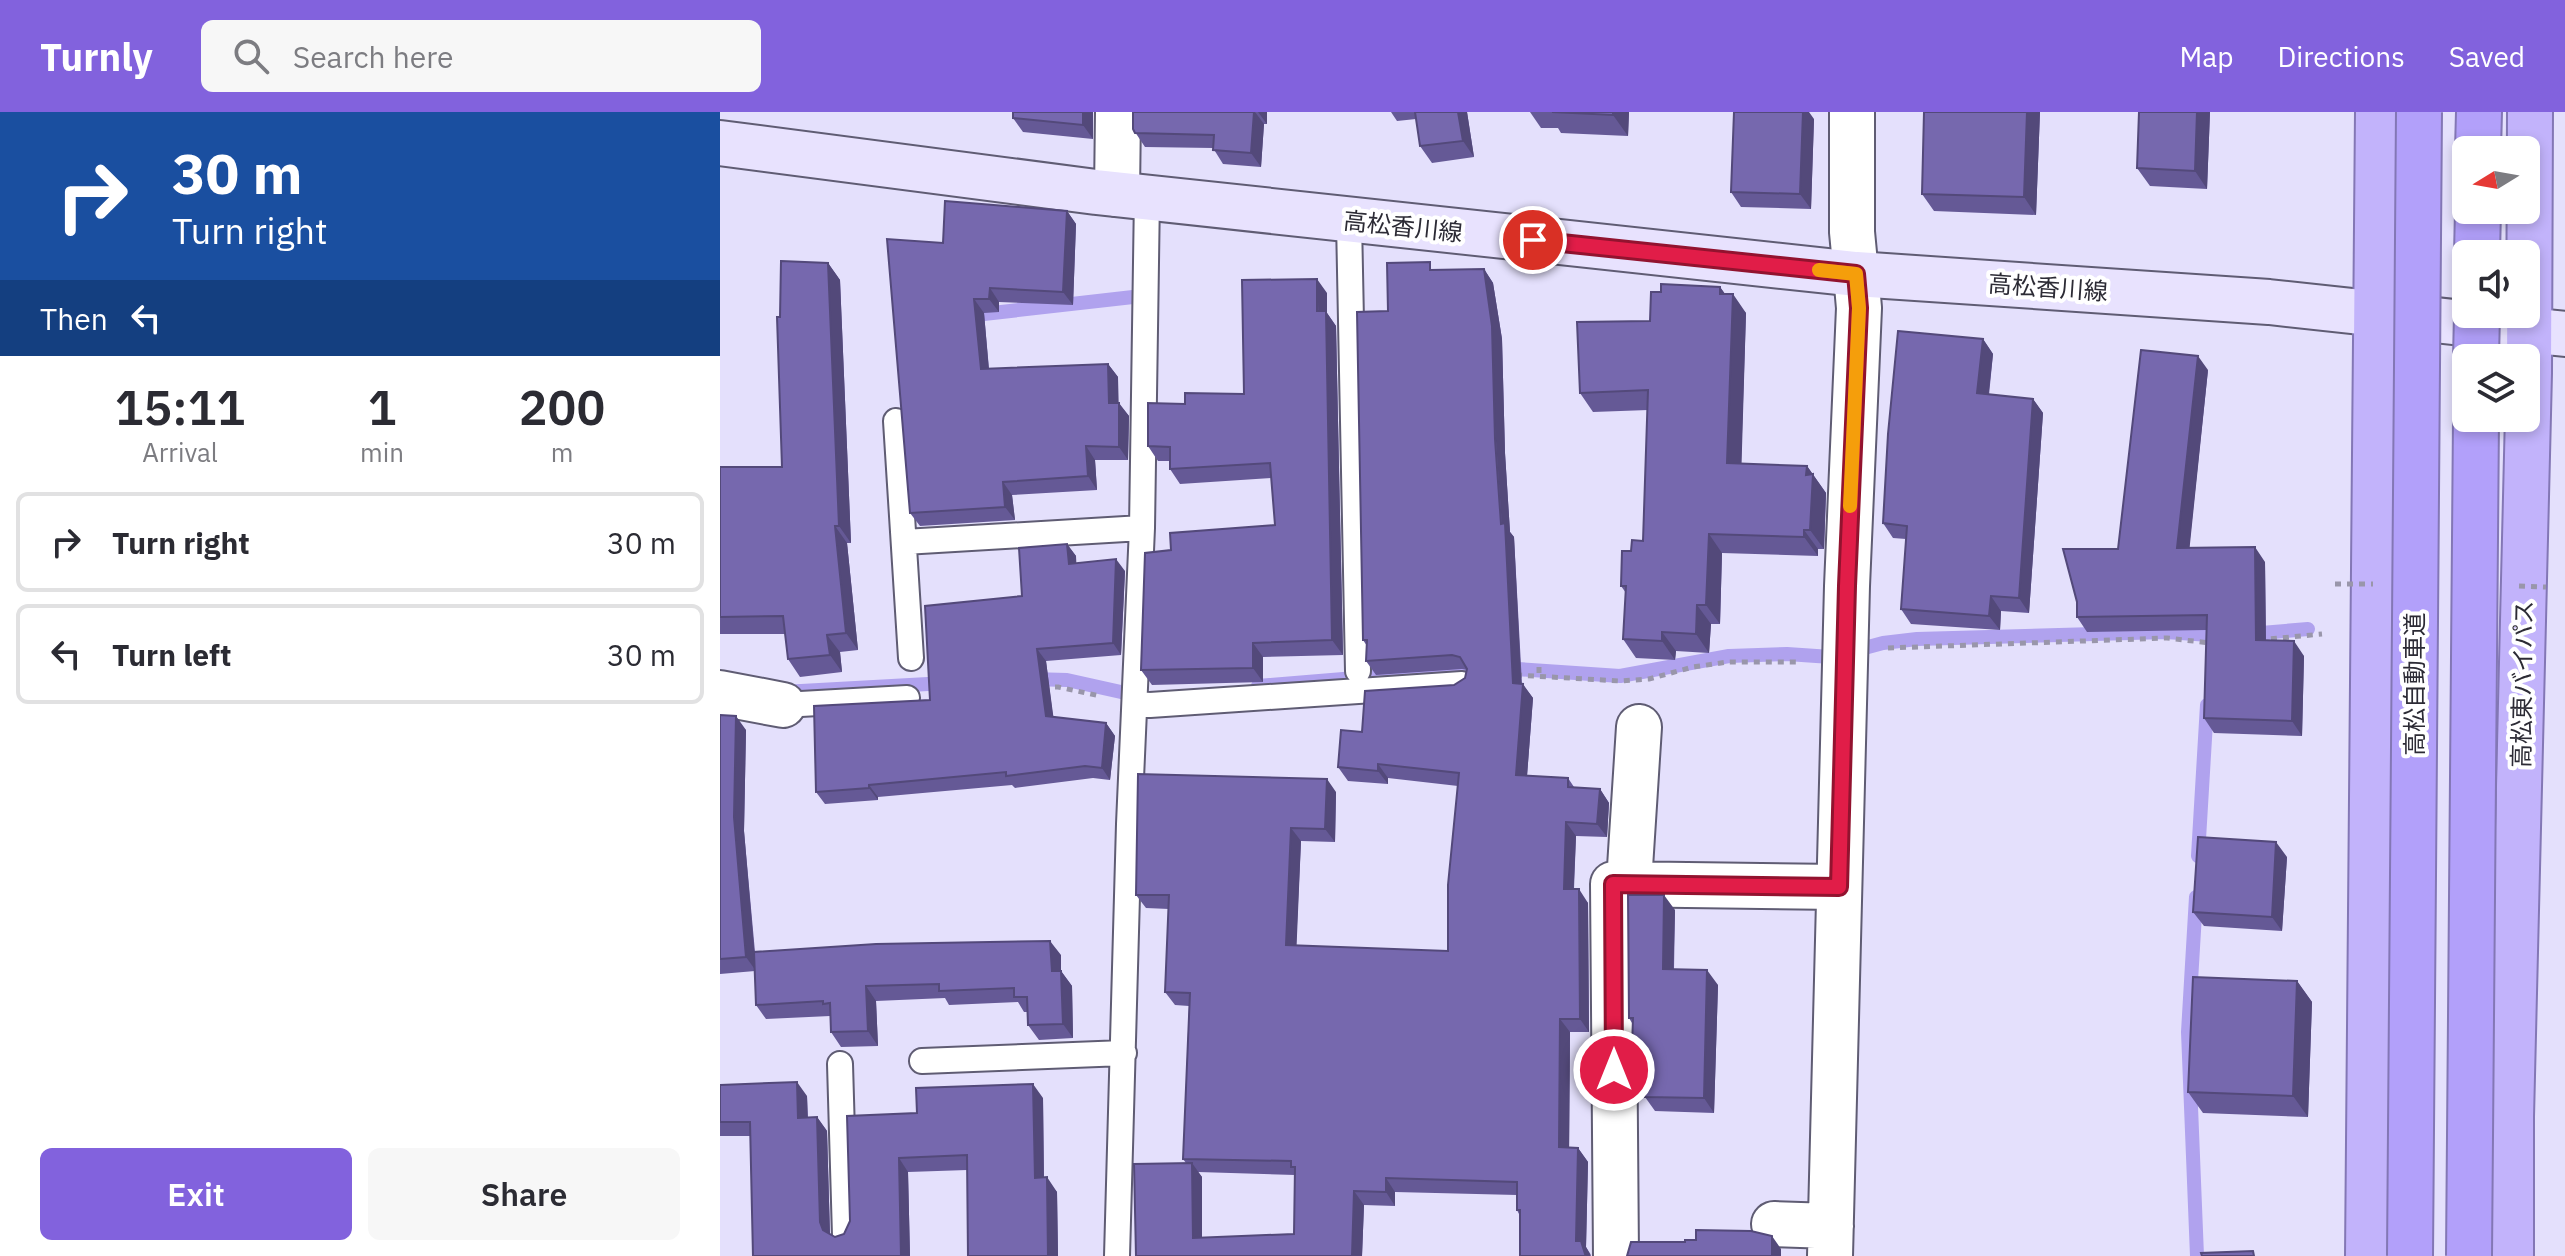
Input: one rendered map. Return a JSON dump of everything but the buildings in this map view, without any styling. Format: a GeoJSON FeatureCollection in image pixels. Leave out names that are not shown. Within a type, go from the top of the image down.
{"type":"FeatureCollection","features":[{"type":"Feature","properties":{"kind":"highway"},"geometry":{"type":"LineString","coordinates":[[2368,1256],[2378,112]]}},
{"type":"Feature","properties":{"kind":"highway","name":"高松自動車道"},"geometry":{"type":"LineString","coordinates":[[2410,1256],[2419,112]]}},
{"type":"Feature","properties":{"kind":"highway"},"geometry":{"type":"LineString","coordinates":[[2478,136],[2479,112]]}},
{"type":"Feature","properties":{"kind":"highway","name":"高松東バイパス"},"geometry":{"type":"LineString","coordinates":[[2511,1256],[2511,1117],[2547,332],[2530,112]]}},
{"type":"Feature","properties":{"kind":"highway"},"geometry":{"type":"LineString","coordinates":[[2469,1256],[2476,432]]}},
{"type":"Feature","properties":{"kind":"main road","name":"高松香川線"},"geometry":{"type":"LineString","coordinates":[[720,143],[1349,221],[1856,274],[2269,302],[2547,332]]}},
{"type":"Feature","properties":{"kind":"street"},"geometry":{"type":"LineString","coordinates":[[1118,112],[1132,195]]}},
{"type":"Feature","properties":{"kind":"street"},"geometry":{"type":"LineString","coordinates":[[1774,1224],[1830,1241],[1847,586],[1859,308],[1852,232],[1852,112]]}},
{"type":"Feature","properties":{"kind":"street"},"geometry":{"type":"LineString","coordinates":[[720,693],[783,705]]}},
{"type":"Feature","properties":{"kind":"street"},"geometry":{"type":"LineString","coordinates":[[1629,883],[1639,727]]}},
{"type":"Feature","properties":{"kind":"street"},"geometry":{"type":"LineString","coordinates":[[1616,1256],[1613,884],[1839,887]]}},
{"type":"Feature","properties":{"kind":"lane"},"geometry":{"type":"LineString","coordinates":[[1117,1256],[1129,824],[1142,528],[1132,195]]}},
{"type":"Feature","properties":{"kind":"lane"},"geometry":{"type":"LineString","coordinates":[[1349,221],[1358,671]]}},
{"type":"Feature","properties":{"kind":"lane"},"geometry":{"type":"LineString","coordinates":[[896,421],[911,658]]}},
{"type":"Feature","properties":{"kind":"lane"},"geometry":{"type":"LineString","coordinates":[[904,542],[1142,528]]}},
{"type":"Feature","properties":{"kind":"lane"},"geometry":{"type":"LineString","coordinates":[[1136,704],[1462,684]]}},
{"type":"Feature","properties":{"kind":"lane"},"geometry":{"type":"LineString","coordinates":[[783,705],[907,698]]}},
{"type":"Feature","properties":{"kind":"lane"},"geometry":{"type":"LineString","coordinates":[[922,1061],[1124,1053]]}},
{"type":"Feature","properties":{"kind":"lane"},"geometry":{"type":"LineString","coordinates":[[840,1064],[845,1236]]}},
{"type":"Feature","properties":{"kind":"path"},"geometry":{"type":"LineString","coordinates":[[1031,687],[1058,687],[1136,704]]}},
{"type":"Feature","properties":{"kind":"waterway"},"geometry":{"type":"LineString","coordinates":[[966,316],[1133,297]]}},
{"type":"Feature","properties":{"kind":"waterway"},"geometry":{"type":"LineString","coordinates":[[2249,634],[2308,629]]}},
{"type":"Feature","properties":{"kind":"waterway"},"geometry":{"type":"LineString","coordinates":[[1857,650],[1917,639],[2166,632],[2224,636]]}},
{"type":"Feature","properties":{"kind":"waterway"},"geometry":{"type":"LineString","coordinates":[[1502,668],[1620,676],[1729,656],[1787,654],[1831,657]]}},
{"type":"Feature","properties":{"kind":"waterway"},"geometry":{"type":"LineString","coordinates":[[1258,686],[1477,668]]}},
{"type":"Feature","properties":{"kind":"waterway"},"geometry":{"type":"LineString","coordinates":[[1031,679],[1067,680],[1121,692]]}},
{"type":"Feature","properties":{"kind":"waterway"},"geometry":{"type":"LineString","coordinates":[[783,692],[946,683]]}},
{"type":"Feature","properties":{"kind":"waterway"},"geometry":{"type":"LineString","coordinates":[[2198,856],[2207,705]]}},
{"type":"Feature","properties":{"kind":"waterway"},"geometry":{"type":"LineString","coordinates":[[2196,897],[2188,1032],[2197,1256]]}},
{"type":"Feature","properties":{"kind":"slow traffic"},"geometry":{"type":"LineString","coordinates":[[1819,270],[1856,274],[1859,308],[1850,506]]}},
{"type":"Feature","properties":{"kind":"route"},"geometry":{"type":"LineString","coordinates":[[1533,240],[1856,274],[1859,308],[1839,887],[1613,884],[1614,1070]]}}]}
